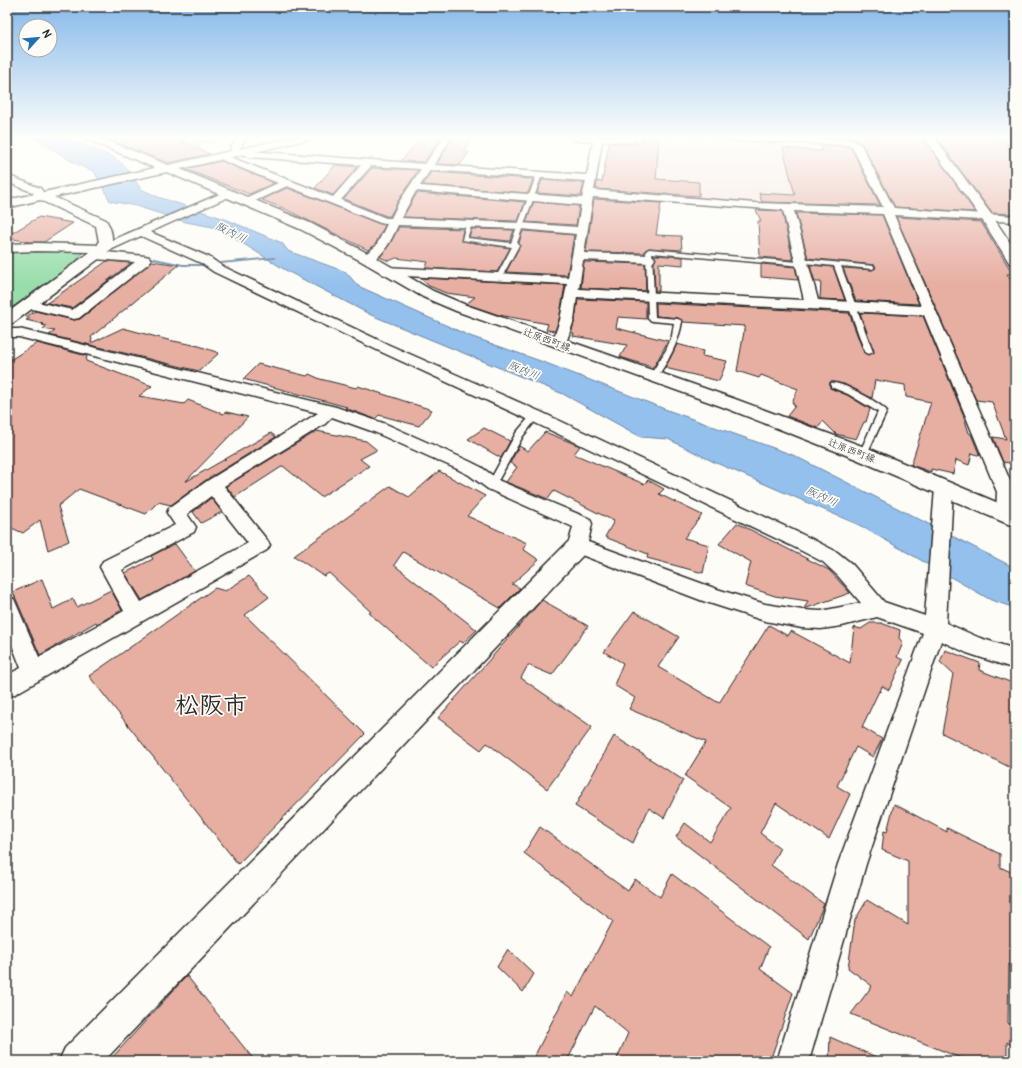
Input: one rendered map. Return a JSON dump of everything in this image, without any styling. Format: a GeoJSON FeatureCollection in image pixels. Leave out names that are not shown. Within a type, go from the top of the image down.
{"type":"FeatureCollection","features":[{"type":"Feature","properties":{"kind":"main road"},"geometry":{"type":"LineString","coordinates":[[7,204],[40,194],[55,193],[83,187]]}},
{"type":"Feature","properties":{"kind":"main road","name":"辻原西町線"},"geometry":{"type":"LineString","coordinates":[[210,187],[305,226],[366,258],[428,294],[461,308],[863,454],[944,492],[1010,517]]}},
{"type":"Feature","properties":{"kind":"main road"},"geometry":{"type":"LineString","coordinates":[[965,187],[1015,261]]}},
{"type":"Feature","properties":{"kind":"main road"},"geometry":{"type":"LineString","coordinates":[[7,320],[99,252],[106,242],[104,228],[101,223],[40,194]]}},
{"type":"Feature","properties":{"kind":"main road"},"geometry":{"type":"LineString","coordinates":[[78,1061],[578,546]]}},
{"type":"Feature","properties":{"kind":"street"},"geometry":{"type":"LineString","coordinates":[[25,187],[40,194]]}},
{"type":"Feature","properties":{"kind":"street"},"geometry":{"type":"LineString","coordinates":[[247,201],[278,187]]}},
{"type":"Feature","properties":{"kind":"street"},"geometry":{"type":"LineString","coordinates":[[296,187],[384,221],[520,226],[582,231]]}},
{"type":"Feature","properties":{"kind":"street"},"geometry":{"type":"LineString","coordinates":[[334,202],[347,187]]}},
{"type":"Feature","properties":{"kind":"street"},"geometry":{"type":"LineString","coordinates":[[475,193],[478,187]]}},
{"type":"Feature","properties":{"kind":"street"},"geometry":{"type":"LineString","coordinates":[[559,343],[567,320],[590,187]]}},
{"type":"Feature","properties":{"kind":"street"},"geometry":{"type":"LineString","coordinates":[[877,187],[889,211],[1006,492],[1010,517]]}},
{"type":"Feature","properties":{"kind":"street"},"geometry":{"type":"LineString","coordinates":[[366,258],[381,248],[404,202],[413,188],[531,197],[588,197],[889,211],[1015,219]]}},
{"type":"Feature","properties":{"kind":"street"},"geometry":{"type":"LineString","coordinates":[[7,189],[40,194]]}},
{"type":"Feature","properties":{"kind":"street"},"geometry":{"type":"LineString","coordinates":[[99,252],[141,231],[226,194]]}},
{"type":"Feature","properties":{"kind":"street"},"geometry":{"type":"LineString","coordinates":[[788,207],[812,304]]}},
{"type":"Feature","properties":{"kind":"street"},"geometry":{"type":"LineString","coordinates":[[141,231],[403,357],[535,416],[830,557],[845,570],[877,608]]}},
{"type":"Feature","properties":{"kind":"street"},"geometry":{"type":"LineString","coordinates":[[7,248],[37,246],[99,252],[145,260],[74,315],[29,304]]}},
{"type":"Feature","properties":{"kind":"street"},"geometry":{"type":"LineString","coordinates":[[578,256],[649,259]]}},
{"type":"Feature","properties":{"kind":"street"},"geometry":{"type":"LineString","coordinates":[[386,271],[499,277],[650,297],[930,311]]}},
{"type":"Feature","properties":{"kind":"street"},"geometry":{"type":"LineString","coordinates":[[7,333],[19,333],[330,412],[394,434],[463,465],[494,485],[583,524],[578,546],[694,590],[758,611],[786,617],[823,620],[877,608],[935,620],[975,646],[1015,660]]}},
{"type":"Feature","properties":{"kind":"street"},"geometry":{"type":"LineString","coordinates":[[137,614],[110,567],[187,527],[176,513],[213,485],[330,412]]}},
{"type":"Feature","properties":{"kind":"street"},"geometry":{"type":"LineString","coordinates":[[7,687],[260,545],[213,485]]}},
{"type":"Feature","properties":{"kind":"street"},"geometry":{"type":"LineString","coordinates":[[793,1061],[852,864],[935,620],[944,492]]}},
{"type":"Feature","properties":{"kind":"street"},"geometry":{"type":"LineString","coordinates":[[7,605],[34,672]]}},
{"type":"Feature","properties":{"kind":"lane"},"geometry":{"type":"LineString","coordinates":[[513,245],[535,187]]}},
{"type":"Feature","properties":{"kind":"lane"},"geometry":{"type":"LineString","coordinates":[[469,224],[464,239],[513,245]]}},
{"type":"Feature","properties":{"kind":"lane"},"geometry":{"type":"LineString","coordinates":[[499,277],[516,245],[513,245]]}},
{"type":"Feature","properties":{"kind":"lane"},"geometry":{"type":"LineString","coordinates":[[653,377],[666,359],[678,321],[652,319],[650,297],[650,251],[872,267]]}},
{"type":"Feature","properties":{"kind":"lane"},"geometry":{"type":"LineString","coordinates":[[837,264],[869,352]]}},
{"type":"Feature","properties":{"kind":"lane"},"geometry":{"type":"LineString","coordinates":[[834,385],[851,392],[883,411],[863,454]]}},
{"type":"Feature","properties":{"kind":"lane"},"geometry":{"type":"LineString","coordinates":[[490,481],[496,477],[519,435],[535,416]]}},
{"type":"Feature","properties":{"kind":"shaded area"},"geometry":{"type":"Polygon","coordinates":[[[679,187],[804,187],[810,205],[682,197],[679,187]]]}},
{"type":"Feature","properties":{"kind":"green space"},"geometry":{"type":"Polygon","coordinates":[[[7,251],[84,252],[73,264],[7,311],[7,251]]]}},
{"type":"Feature","properties":{"kind":"water","name":"阪内川"},"geometry":{"type":"Polygon","coordinates":[[[102,187],[139,187],[158,197],[225,219],[282,243],[288,251],[346,272],[358,286],[470,336],[546,363],[670,411],[793,455],[1015,568],[1015,608],[991,600],[859,525],[714,462],[668,439],[641,437],[563,394],[371,315],[287,271],[218,228],[186,222],[136,206],[110,201],[102,187]]]}},
{"type":"Feature","properties":{"kind":"building"},"geometry":{"type":"Polygon","coordinates":[[[231,187],[265,187],[249,194],[231,187]]]}},
{"type":"Feature","properties":{"kind":"building"},"geometry":{"type":"Polygon","coordinates":[[[316,187],[340,187],[333,195],[315,188],[316,187]]]}},
{"type":"Feature","properties":{"kind":"building"},"geometry":{"type":"Polygon","coordinates":[[[355,187],[407,187],[390,216],[386,216],[344,199],[355,187]]]}},
{"type":"Feature","properties":{"kind":"building"},"geometry":{"type":"Polygon","coordinates":[[[447,187],[530,187],[528,193],[447,187]]]}},
{"type":"Feature","properties":{"kind":"building"},"geometry":{"type":"Polygon","coordinates":[[[539,187],[583,187],[581,196],[537,193],[539,187]]]}},
{"type":"Feature","properties":{"kind":"building"},"geometry":{"type":"Polygon","coordinates":[[[596,187],[699,187],[699,196],[596,189],[596,187]]]}},
{"type":"Feature","properties":{"kind":"building"},"geometry":{"type":"Polygon","coordinates":[[[793,187],[871,187],[880,205],[762,202],[759,193],[795,195],[793,187]]]}},
{"type":"Feature","properties":{"kind":"building"},"geometry":{"type":"Polygon","coordinates":[[[884,187],[958,187],[975,212],[895,207],[884,187]]]}},
{"type":"Feature","properties":{"kind":"building"},"geometry":{"type":"Polygon","coordinates":[[[973,187],[1015,187],[1015,214],[992,213],[973,187]]]}},
{"type":"Feature","properties":{"kind":"building"},"geometry":{"type":"Polygon","coordinates":[[[287,188],[385,225],[375,245],[368,250],[283,208],[262,200],[287,188]]]}},
{"type":"Feature","properties":{"kind":"building"},"geometry":{"type":"Polygon","coordinates":[[[417,193],[525,202],[518,221],[403,217],[417,193]]]}},
{"type":"Feature","properties":{"kind":"building"},"geometry":{"type":"Polygon","coordinates":[[[594,199],[661,203],[656,235],[681,236],[682,250],[649,248],[645,250],[645,253],[586,252],[594,199]]]}},
{"type":"Feature","properties":{"kind":"building"},"geometry":{"type":"Polygon","coordinates":[[[534,202],[579,206],[576,225],[526,222],[534,202]]]}},
{"type":"Feature","properties":{"kind":"building"},"geometry":{"type":"Polygon","coordinates":[[[756,210],[782,211],[793,260],[760,257],[758,221],[761,221],[756,210]]]}},
{"type":"Feature","properties":{"kind":"building"},"geometry":{"type":"Polygon","coordinates":[[[796,213],[882,215],[919,304],[856,301],[843,268],[872,270],[876,268],[875,265],[808,258],[796,213]]]}},
{"type":"Feature","properties":{"kind":"building"},"geometry":{"type":"Polygon","coordinates":[[[39,217],[73,223],[44,242],[31,242],[7,238],[7,236],[39,217]]]}},
{"type":"Feature","properties":{"kind":"building"},"geometry":{"type":"Polygon","coordinates":[[[896,217],[981,222],[1013,274],[1007,274],[1015,287],[1015,464],[1003,462],[993,437],[1006,439],[992,402],[976,400],[896,217]]]}},
{"type":"Feature","properties":{"kind":"building"},"geometry":{"type":"Polygon","coordinates":[[[399,227],[463,229],[462,241],[510,248],[497,272],[425,268],[428,262],[396,258],[389,261],[380,257],[390,244],[399,227]]]}},
{"type":"Feature","properties":{"kind":"building"},"geometry":{"type":"Polygon","coordinates":[[[472,229],[514,230],[510,241],[469,237],[472,229]]]}},
{"type":"Feature","properties":{"kind":"building"},"geometry":{"type":"Polygon","coordinates":[[[523,231],[574,235],[567,275],[506,272],[520,246],[519,243],[523,231]]]}},
{"type":"Feature","properties":{"kind":"building"},"geometry":{"type":"Polygon","coordinates":[[[654,255],[683,257],[683,265],[659,263],[659,291],[655,291],[654,263],[656,258],[654,255]]]}},
{"type":"Feature","properties":{"kind":"building"},"geometry":{"type":"Polygon","coordinates":[[[107,261],[131,263],[72,308],[47,303],[107,261]]]}},
{"type":"Feature","properties":{"kind":"building"},"geometry":{"type":"Polygon","coordinates":[[[152,261],[179,265],[91,337],[91,343],[123,328],[168,340],[199,346],[219,353],[199,371],[49,335],[55,331],[43,329],[46,326],[42,325],[43,324],[26,320],[30,318],[26,317],[35,311],[74,320],[80,319],[152,261]]]}},
{"type":"Feature","properties":{"kind":"building"},"geometry":{"type":"Polygon","coordinates":[[[584,262],[645,264],[646,291],[581,288],[584,262]]]}},
{"type":"Feature","properties":{"kind":"building"},"geometry":{"type":"Polygon","coordinates":[[[761,264],[795,267],[798,280],[761,277],[761,264]]]}},
{"type":"Feature","properties":{"kind":"building"},"geometry":{"type":"Polygon","coordinates":[[[810,265],[833,267],[845,300],[820,299],[821,282],[815,282],[810,265]]]}},
{"type":"Feature","properties":{"kind":"building"},"geometry":{"type":"Polygon","coordinates":[[[420,278],[565,285],[559,320],[555,331],[546,330],[548,324],[499,315],[466,304],[475,297],[446,293],[429,286],[420,278]]]}},
{"type":"Feature","properties":{"kind":"building"},"geometry":{"type":"Polygon","coordinates":[[[578,299],[646,302],[646,319],[618,317],[616,328],[668,341],[655,365],[652,367],[620,357],[627,345],[573,336],[574,333],[571,333],[575,320],[578,299]]]}},
{"type":"Feature","properties":{"kind":"building"},"geometry":{"type":"Polygon","coordinates":[[[656,303],[849,313],[864,353],[868,355],[874,351],[860,313],[923,316],[963,414],[969,433],[971,434],[980,456],[972,453],[969,465],[956,460],[953,474],[931,469],[931,472],[911,465],[931,402],[906,397],[905,385],[875,380],[872,398],[844,384],[830,382],[830,388],[847,395],[870,409],[866,422],[864,422],[856,439],[836,434],[823,421],[818,428],[787,416],[795,406],[792,402],[798,389],[761,375],[759,378],[737,371],[745,326],[683,322],[678,318],[656,316],[656,303]]]}},
{"type":"Feature","properties":{"kind":"building"},"geometry":{"type":"Polygon","coordinates":[[[37,343],[87,356],[86,361],[152,386],[139,396],[184,404],[188,400],[223,414],[226,412],[248,417],[185,482],[271,433],[276,437],[206,480],[171,505],[158,502],[146,514],[79,489],[58,506],[69,541],[48,550],[40,520],[23,533],[7,526],[7,362],[37,343]]]}},
{"type":"Feature","properties":{"kind":"building"},"geometry":{"type":"Polygon","coordinates":[[[677,344],[703,351],[702,356],[727,361],[719,381],[665,368],[677,344]]]}},
{"type":"Feature","properties":{"kind":"building"},"geometry":{"type":"Polygon","coordinates":[[[258,364],[307,376],[309,374],[320,379],[356,388],[358,386],[432,410],[419,426],[379,415],[375,419],[345,408],[347,407],[243,379],[258,364]]]}},
{"type":"Feature","properties":{"kind":"building"},"geometry":{"type":"Polygon","coordinates":[[[484,428],[510,441],[501,458],[468,439],[484,428]]]}},
{"type":"Feature","properties":{"kind":"building"},"geometry":{"type":"Polygon","coordinates":[[[317,431],[366,441],[377,450],[360,459],[369,466],[321,497],[283,466],[235,497],[226,486],[317,431]]]}},
{"type":"Feature","properties":{"kind":"building"},"geometry":{"type":"Polygon","coordinates":[[[545,432],[580,446],[574,454],[644,484],[648,480],[664,489],[659,494],[702,515],[684,538],[709,545],[703,573],[647,558],[648,554],[605,537],[614,521],[554,491],[548,499],[506,482],[517,467],[510,463],[519,446],[528,451],[545,432]]]}},
{"type":"Feature","properties":{"kind":"building"},"geometry":{"type":"Polygon","coordinates":[[[439,471],[485,496],[467,516],[527,543],[523,549],[539,560],[512,584],[520,588],[500,608],[403,552],[394,565],[477,630],[463,643],[460,641],[431,667],[369,613],[371,612],[329,573],[324,576],[294,556],[390,486],[409,497],[439,471]]]}},
{"type":"Feature","properties":{"kind":"building"},"geometry":{"type":"Polygon","coordinates":[[[211,498],[222,512],[201,523],[193,512],[211,498]]]}},
{"type":"Feature","properties":{"kind":"building"},"geometry":{"type":"Polygon","coordinates":[[[737,523],[829,570],[850,593],[804,609],[808,601],[775,596],[745,586],[751,562],[719,544],[737,523]]]}},
{"type":"Feature","properties":{"kind":"building"},"geometry":{"type":"Polygon","coordinates":[[[175,544],[195,571],[142,600],[125,573],[153,559],[151,556],[175,544]]]}},
{"type":"Feature","properties":{"kind":"building"},"geometry":{"type":"Polygon","coordinates":[[[249,576],[269,597],[245,615],[365,734],[238,864],[89,676],[215,588],[225,591],[249,576]]]}},
{"type":"Feature","properties":{"kind":"building"},"geometry":{"type":"Polygon","coordinates":[[[42,579],[53,609],[73,599],[77,607],[111,590],[122,610],[97,624],[96,622],[40,655],[13,592],[42,579]]]}},
{"type":"Feature","properties":{"kind":"building"},"geometry":{"type":"Polygon","coordinates":[[[542,600],[588,626],[552,675],[528,665],[521,678],[592,727],[547,789],[487,743],[481,750],[438,718],[542,600]]]}},
{"type":"Feature","properties":{"kind":"building"},"geometry":{"type":"Polygon","coordinates":[[[634,611],[679,637],[658,667],[719,703],[769,625],[788,636],[791,631],[850,663],[854,627],[861,629],[870,623],[881,623],[900,630],[899,638],[903,643],[897,657],[903,660],[889,690],[882,686],[862,727],[882,739],[873,757],[856,747],[837,786],[850,794],[829,839],[776,803],[760,833],[780,848],[771,865],[824,904],[809,939],[676,837],[685,823],[710,842],[731,808],[685,776],[706,742],[629,709],[635,698],[614,685],[623,663],[604,652],[634,611]]]}},
{"type":"Feature","properties":{"kind":"building"},"geometry":{"type":"Polygon","coordinates":[[[945,650],[980,663],[979,670],[1015,684],[1015,770],[942,733],[953,674],[940,662],[945,650]]]}},
{"type":"Feature","properties":{"kind":"building"},"geometry":{"type":"Polygon","coordinates":[[[614,736],[683,780],[664,818],[649,808],[633,843],[575,806],[614,736]]]}},
{"type":"Feature","properties":{"kind":"building"},"geometry":{"type":"Polygon","coordinates":[[[894,804],[947,832],[947,828],[1000,854],[1000,867],[1013,873],[1012,884],[1015,885],[1015,967],[1009,964],[1008,1023],[1014,1027],[1011,1045],[1007,1042],[1007,1061],[968,1061],[851,1014],[872,986],[848,968],[855,920],[867,900],[908,925],[908,861],[882,850],[884,831],[887,832],[894,804]]]}},
{"type":"Feature","properties":{"kind":"building"},"geometry":{"type":"Polygon","coordinates":[[[540,827],[628,891],[635,879],[660,897],[672,874],[769,947],[760,969],[793,993],[770,1061],[616,1061],[628,1033],[595,1006],[567,1061],[532,1061],[567,992],[573,997],[613,921],[524,853],[540,827]]]}},
{"type":"Feature","properties":{"kind":"building"},"geometry":{"type":"Polygon","coordinates":[[[508,949],[534,974],[523,992],[497,967],[508,949]]]}},
{"type":"Feature","properties":{"kind":"building"},"geometry":{"type":"Polygon","coordinates":[[[187,976],[255,1061],[109,1061],[182,981],[187,976]]]}},
{"type":"Feature","properties":{"kind":"building"},"geometry":{"type":"Polygon","coordinates":[[[830,1037],[850,1046],[886,1061],[829,1061],[830,1037]]]}},
{"type":"Feature","properties":{"kind":"waterway"},"geometry":{"type":"LineString","coordinates":[[104,252],[131,255]]}},
{"type":"Feature","properties":{"kind":"waterway"},"geometry":{"type":"LineString","coordinates":[[142,256],[183,265],[199,265],[274,258]]}},
{"type":"Feature","properties":{"kind":"district","name":"松阪市"},"geometry":{"type":"Point","coordinates":[211,705]}}]}
